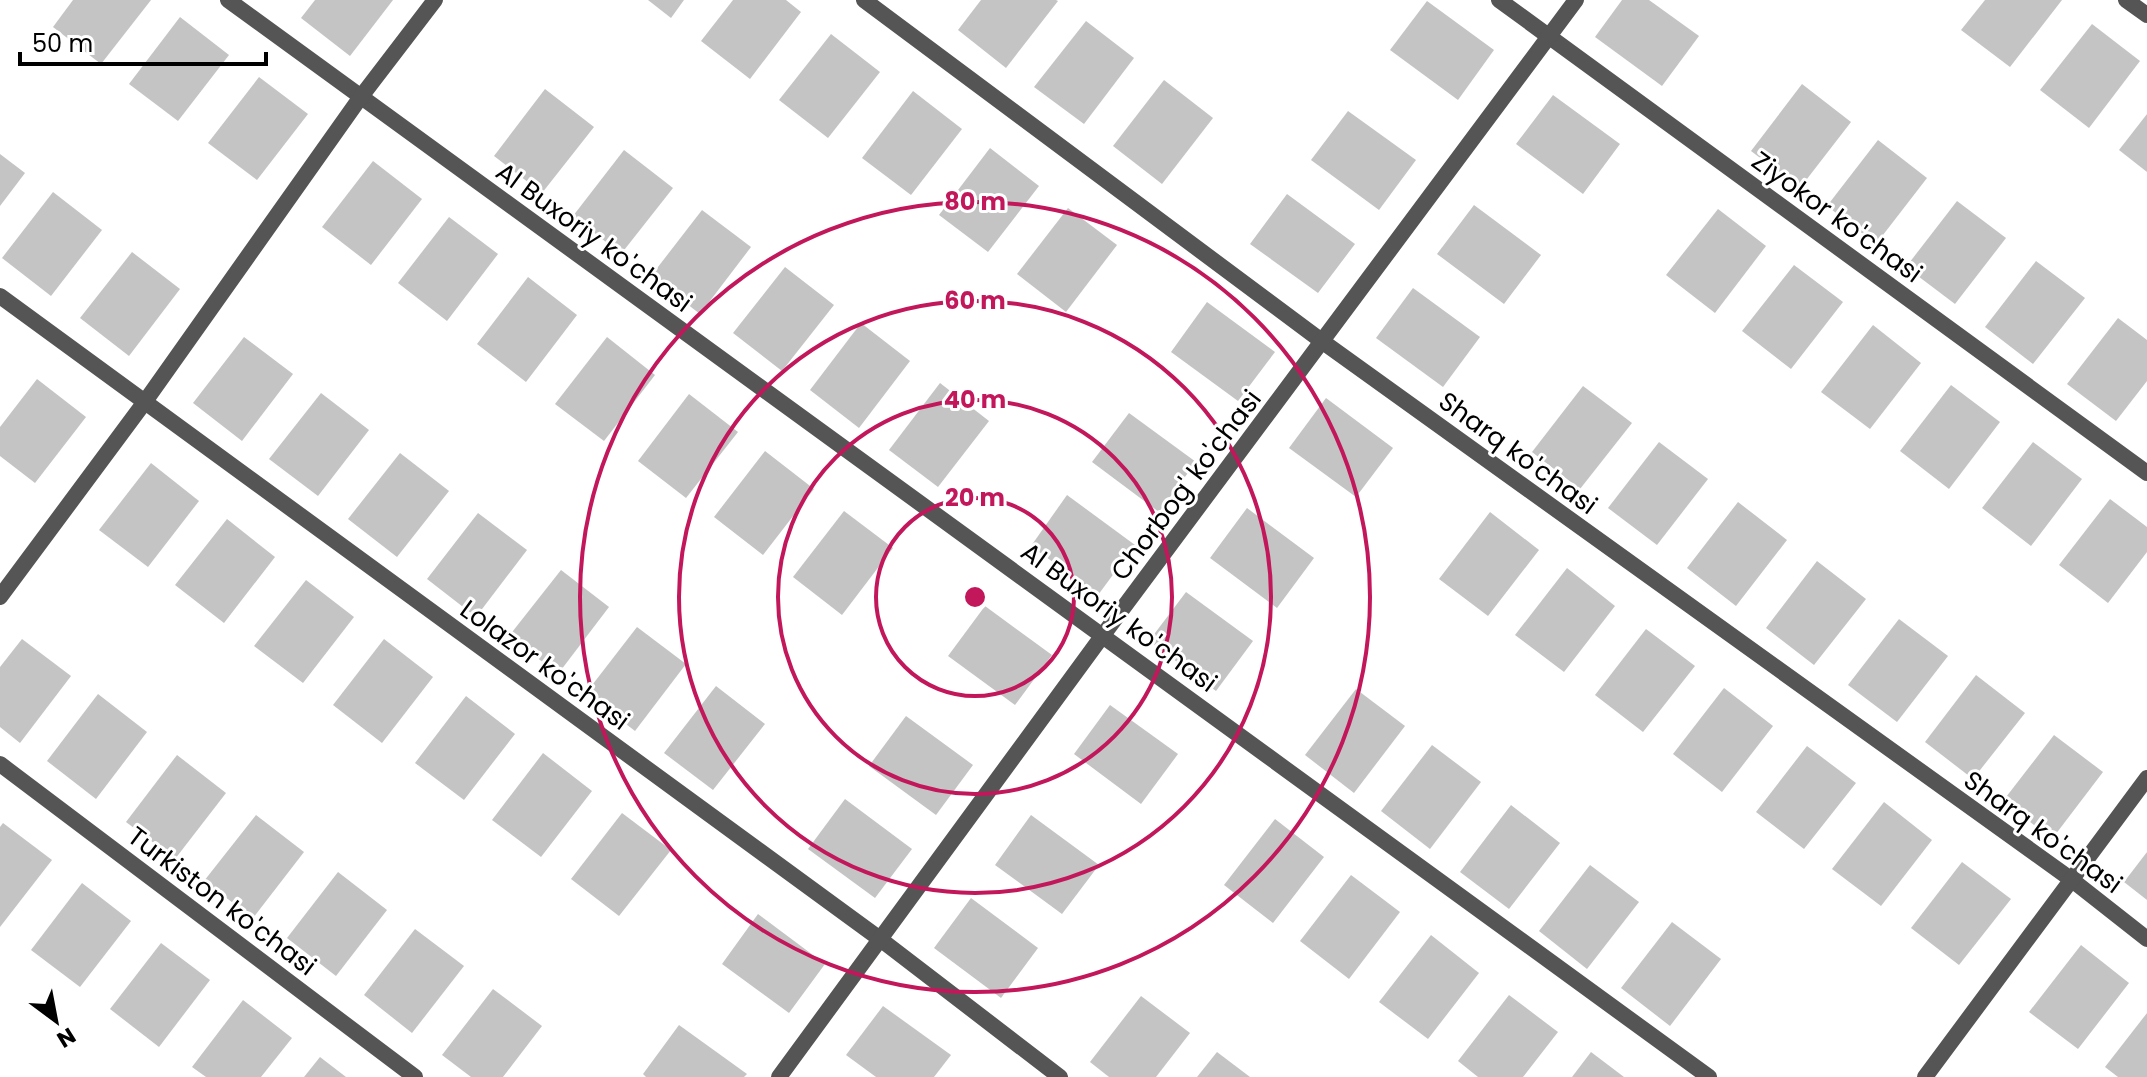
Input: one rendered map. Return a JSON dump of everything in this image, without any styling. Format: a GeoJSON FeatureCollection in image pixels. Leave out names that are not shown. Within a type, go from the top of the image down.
{"type":"FeatureCollection","features":[{"type":"Feature","properties":{"kind":"street","name":"Al Buxoriy ko'chasi"},"geometry":{"type":"LineString","coordinates":[[228,0],[1709,1077]]}},
{"type":"Feature","properties":{"kind":"street"},"geometry":{"type":"LineString","coordinates":[[0,597],[144,403],[360,98],[435,0]]}},
{"type":"Feature","properties":{"kind":"street","name":"Sharq ko'chasi"},"geometry":{"type":"LineString","coordinates":[[864,0],[1323,342],[2072,880],[2147,939]]}},
{"type":"Feature","properties":{"kind":"street","name":"Ziyokor ko'chasi"},"geometry":{"type":"LineString","coordinates":[[1499,0],[2147,473]]}},
{"type":"Feature","properties":{"kind":"street","name":"Chorbog' ko'chasi"},"geometry":{"type":"LineString","coordinates":[[779,1077],[1103,635],[1576,0]]}},
{"type":"Feature","properties":{"kind":"street"},"geometry":{"type":"LineString","coordinates":[[2126,0],[2147,15]]}},
{"type":"Feature","properties":{"kind":"street","name":"Lolazor ko'chasi"},"geometry":{"type":"LineString","coordinates":[[0,296],[880,939],[1060,1077]]}},
{"type":"Feature","properties":{"kind":"street","name":"Turkiston ko'chasi"},"geometry":{"type":"LineString","coordinates":[[0,764],[415,1077]]}},
{"type":"Feature","properties":{"kind":"street"},"geometry":{"type":"LineString","coordinates":[[1925,1077],[2147,778]]}},
{"type":"Feature","properties":{"kind":"building"},"geometry":{"type":"Polygon","coordinates":[[[73,0],[151,0],[101,64],[53,27],[73,0]]]}},
{"type":"Feature","properties":{"kind":"building"},"geometry":{"type":"Polygon","coordinates":[[[315,0],[393,0],[350,56],[301,18],[315,0]]]}},
{"type":"Feature","properties":{"kind":"building"},"geometry":{"type":"Polygon","coordinates":[[[648,0],[684,0],[671,18],[648,0]]]}},
{"type":"Feature","properties":{"kind":"building"},"geometry":{"type":"Polygon","coordinates":[[[733,0],[786,0],[801,12],[750,79],[701,41],[733,0]]]}},
{"type":"Feature","properties":{"kind":"building"},"geometry":{"type":"Polygon","coordinates":[[[981,0],[1058,1],[1006,68],[958,30],[981,0]]]}},
{"type":"Feature","properties":{"kind":"building"},"geometry":{"type":"Polygon","coordinates":[[[1622,0],[1649,0],[1699,36],[1662,86],[1595,37],[1622,0]]]}},
{"type":"Feature","properties":{"kind":"building"},"geometry":{"type":"Polygon","coordinates":[[[1985,0],[2062,0],[2010,67],[1961,30],[1985,0]]]}},
{"type":"Feature","properties":{"kind":"building"},"geometry":{"type":"Polygon","coordinates":[[[1427,1],[1494,50],[1458,100],[1390,50],[1427,1]]]}},
{"type":"Feature","properties":{"kind":"building"},"geometry":{"type":"Polygon","coordinates":[[[180,17],[229,55],[178,121],[129,84],[180,17]]]}},
{"type":"Feature","properties":{"kind":"building"},"geometry":{"type":"Polygon","coordinates":[[[1086,21],[1134,58],[1084,124],[1034,87],[1086,21]]]}},
{"type":"Feature","properties":{"kind":"building"},"geometry":{"type":"Polygon","coordinates":[[[2092,24],[2140,61],[2089,128],[2040,90],[2092,24]]]}},
{"type":"Feature","properties":{"kind":"building"},"geometry":{"type":"Polygon","coordinates":[[[831,34],[880,72],[828,138],[779,100],[831,34]]]}},
{"type":"Feature","properties":{"kind":"building"},"geometry":{"type":"Polygon","coordinates":[[[259,77],[308,114],[257,180],[208,143],[259,77]]]}},
{"type":"Feature","properties":{"kind":"building"},"geometry":{"type":"Polygon","coordinates":[[[1164,80],[1213,118],[1162,184],[1113,146],[1164,80]]]}},
{"type":"Feature","properties":{"kind":"building"},"geometry":{"type":"Polygon","coordinates":[[[1802,84],[1851,122],[1800,188],[1751,151],[1802,84]]]}},
{"type":"Feature","properties":{"kind":"building"},"geometry":{"type":"Polygon","coordinates":[[[545,89],[594,127],[542,193],[494,156],[545,89]]]}},
{"type":"Feature","properties":{"kind":"building"},"geometry":{"type":"Polygon","coordinates":[[[913,91],[962,129],[911,195],[862,158],[913,91]]]}},
{"type":"Feature","properties":{"kind":"building"},"geometry":{"type":"Polygon","coordinates":[[[1553,95],[1620,144],[1583,194],[1516,144],[1553,95]]]}},
{"type":"Feature","properties":{"kind":"building"},"geometry":{"type":"Polygon","coordinates":[[[1348,111],[1416,160],[1379,210],[1311,160],[1348,111]]]}},
{"type":"Feature","properties":{"kind":"building"},"geometry":{"type":"Polygon","coordinates":[[[2147,114],[2147,172],[2119,150],[2147,114]]]}},
{"type":"Feature","properties":{"kind":"building"},"geometry":{"type":"Polygon","coordinates":[[[1878,140],[1927,178],[1876,244],[1827,206],[1878,140]]]}},
{"type":"Feature","properties":{"kind":"building"},"geometry":{"type":"Polygon","coordinates":[[[990,148],[1039,186],[988,252],[939,215],[990,148]]]}},
{"type":"Feature","properties":{"kind":"building"},"geometry":{"type":"Polygon","coordinates":[[[624,150],[673,188],[621,254],[573,216],[624,150]]]}},
{"type":"Feature","properties":{"kind":"building"},"geometry":{"type":"Polygon","coordinates":[[[0,154],[25,173],[0,206],[0,154]]]}},
{"type":"Feature","properties":{"kind":"building"},"geometry":{"type":"Polygon","coordinates":[[[373,161],[422,199],[371,265],[322,227],[373,161]]]}},
{"type":"Feature","properties":{"kind":"building"},"geometry":{"type":"Polygon","coordinates":[[[53,192],[102,230],[51,296],[2,258],[53,192]]]}},
{"type":"Feature","properties":{"kind":"building"},"geometry":{"type":"Polygon","coordinates":[[[1287,194],[1355,244],[1318,293],[1250,244],[1287,194]]]}},
{"type":"Feature","properties":{"kind":"building"},"geometry":{"type":"Polygon","coordinates":[[[1957,201],[2006,238],[1955,304],[1906,267],[1957,201]]]}},
{"type":"Feature","properties":{"kind":"building"},"geometry":{"type":"Polygon","coordinates":[[[1474,205],[1541,255],[1504,304],[1437,254],[1474,205]]]}},
{"type":"Feature","properties":{"kind":"building"},"geometry":{"type":"Polygon","coordinates":[[[1068,208],[1117,245],[1066,312],[1017,274],[1068,208]]]}},
{"type":"Feature","properties":{"kind":"building"},"geometry":{"type":"Polygon","coordinates":[[[1718,209],[1766,246],[1715,313],[1666,275],[1718,209]]]}},
{"type":"Feature","properties":{"kind":"building"},"geometry":{"type":"Polygon","coordinates":[[[702,210],[751,247],[700,314],[651,276],[702,210]]]}},
{"type":"Feature","properties":{"kind":"building"},"geometry":{"type":"Polygon","coordinates":[[[449,217],[498,254],[447,321],[398,283],[449,217]]]}},
{"type":"Feature","properties":{"kind":"building"},"geometry":{"type":"Polygon","coordinates":[[[132,252],[180,289],[129,356],[80,318],[132,252]]]}},
{"type":"Feature","properties":{"kind":"building"},"geometry":{"type":"Polygon","coordinates":[[[2036,261],[2085,298],[2033,364],[1985,327],[2036,261]]]}},
{"type":"Feature","properties":{"kind":"building"},"geometry":{"type":"Polygon","coordinates":[[[1794,265],[1843,302],[1791,369],[1742,331],[1794,265]]]}},
{"type":"Feature","properties":{"kind":"building"},"geometry":{"type":"Polygon","coordinates":[[[785,267],[834,305],[782,371],[733,333],[785,267]]]}},
{"type":"Feature","properties":{"kind":"building"},"geometry":{"type":"Polygon","coordinates":[[[528,277],[577,315],[526,382],[477,344],[528,277]]]}},
{"type":"Feature","properties":{"kind":"building"},"geometry":{"type":"Polygon","coordinates":[[[1413,288],[1480,337],[1443,387],[1376,338],[1413,288]]]}},
{"type":"Feature","properties":{"kind":"building"},"geometry":{"type":"Polygon","coordinates":[[[1207,302],[1275,352],[1238,401],[1171,352],[1207,302]]]}},
{"type":"Feature","properties":{"kind":"building"},"geometry":{"type":"Polygon","coordinates":[[[2118,318],[2147,340],[2147,381],[2116,421],[2067,384],[2118,318]]]}},
{"type":"Feature","properties":{"kind":"building"},"geometry":{"type":"Polygon","coordinates":[[[861,323],[910,361],[859,428],[810,390],[861,323]]]}},
{"type":"Feature","properties":{"kind":"building"},"geometry":{"type":"Polygon","coordinates":[[[1873,325],[1921,363],[1870,429],[1821,392],[1873,325]]]}},
{"type":"Feature","properties":{"kind":"building"},"geometry":{"type":"Polygon","coordinates":[[[244,337],[293,374],[242,441],[193,403],[244,337]]]}},
{"type":"Feature","properties":{"kind":"building"},"geometry":{"type":"Polygon","coordinates":[[[607,337],[655,375],[604,441],[555,404],[607,337]]]}},
{"type":"Feature","properties":{"kind":"building"},"geometry":{"type":"Polygon","coordinates":[[[37,379],[86,417],[35,483],[0,456],[0,427],[37,379]]]}},
{"type":"Feature","properties":{"kind":"building"},"geometry":{"type":"Polygon","coordinates":[[[940,383],[989,421],[938,487],[889,450],[940,383]]]}},
{"type":"Feature","properties":{"kind":"building"},"geometry":{"type":"Polygon","coordinates":[[[1951,385],[2000,422],[1949,489],[1900,451],[1951,385]]]}},
{"type":"Feature","properties":{"kind":"building"},"geometry":{"type":"Polygon","coordinates":[[[1583,386],[1632,423],[1580,489],[1532,452],[1583,386]]]}},
{"type":"Feature","properties":{"kind":"building"},"geometry":{"type":"Polygon","coordinates":[[[321,393],[369,430],[318,496],[269,459],[321,393]]]}},
{"type":"Feature","properties":{"kind":"building"},"geometry":{"type":"Polygon","coordinates":[[[689,394],[738,432],[686,498],[638,461],[689,394]]]}},
{"type":"Feature","properties":{"kind":"building"},"geometry":{"type":"Polygon","coordinates":[[[1326,398],[1393,448],[1356,497],[1289,448],[1326,398]]]}},
{"type":"Feature","properties":{"kind":"building"},"geometry":{"type":"Polygon","coordinates":[[[1129,413],[1196,462],[1159,512],[1092,462],[1129,413]]]}},
{"type":"Feature","properties":{"kind":"building"},"geometry":{"type":"Polygon","coordinates":[[[1659,442],[1708,479],[1657,545],[1608,508],[1659,442]]]}},
{"type":"Feature","properties":{"kind":"building"},"geometry":{"type":"Polygon","coordinates":[[[2033,442],[2082,479],[2031,546],[1982,508],[2033,442]]]}},
{"type":"Feature","properties":{"kind":"building"},"geometry":{"type":"Polygon","coordinates":[[[765,451],[814,489],[763,555],[714,517],[765,451]]]}},
{"type":"Feature","properties":{"kind":"building"},"geometry":{"type":"Polygon","coordinates":[[[400,453],[449,491],[397,557],[348,519],[400,453]]]}},
{"type":"Feature","properties":{"kind":"building"},"geometry":{"type":"Polygon","coordinates":[[[151,463],[199,501],[148,567],[99,530],[151,463]]]}},
{"type":"Feature","properties":{"kind":"building"},"geometry":{"type":"Polygon","coordinates":[[[1067,495],[1135,545],[1098,595],[1031,546],[1067,495]]]}},
{"type":"Feature","properties":{"kind":"building"},"geometry":{"type":"Polygon","coordinates":[[[2110,499],[2147,527],[2147,552],[2108,603],[2059,565],[2110,499]]]}},
{"type":"Feature","properties":{"kind":"building"},"geometry":{"type":"Polygon","coordinates":[[[1738,502],[1787,540],[1736,606],[1687,568],[1738,502]]]}},
{"type":"Feature","properties":{"kind":"building"},"geometry":{"type":"Polygon","coordinates":[[[1247,508],[1314,558],[1277,608],[1210,558],[1247,508]]]}},
{"type":"Feature","properties":{"kind":"building"},"geometry":{"type":"Polygon","coordinates":[[[844,511],[893,548],[842,615],[793,577],[844,511]]]}},
{"type":"Feature","properties":{"kind":"building"},"geometry":{"type":"Polygon","coordinates":[[[1490,512],[1539,550],[1488,616],[1439,579],[1490,512]]]}},
{"type":"Feature","properties":{"kind":"building"},"geometry":{"type":"Polygon","coordinates":[[[478,513],[527,550],[476,617],[427,579],[478,513]]]}},
{"type":"Feature","properties":{"kind":"building"},"geometry":{"type":"Polygon","coordinates":[[[227,519],[275,557],[224,623],[175,585],[227,519]]]}},
{"type":"Feature","properties":{"kind":"building"},"geometry":{"type":"Polygon","coordinates":[[[1817,561],[1866,599],[1814,665],[1766,628],[1817,561]]]}},
{"type":"Feature","properties":{"kind":"building"},"geometry":{"type":"Polygon","coordinates":[[[1567,568],[1615,606],[1564,672],[1515,635],[1567,568]]]}},
{"type":"Feature","properties":{"kind":"building"},"geometry":{"type":"Polygon","coordinates":[[[561,570],[609,607],[558,674],[509,636],[561,570]]]}},
{"type":"Feature","properties":{"kind":"building"},"geometry":{"type":"Polygon","coordinates":[[[306,580],[354,617],[303,683],[254,646],[306,580]]]}},
{"type":"Feature","properties":{"kind":"building"},"geometry":{"type":"Polygon","coordinates":[[[1186,592],[1253,641],[1216,691],[1149,641],[1186,592]]]}},
{"type":"Feature","properties":{"kind":"building"},"geometry":{"type":"Polygon","coordinates":[[[985,606],[1052,655],[1015,705],[948,656],[985,606]]]}},
{"type":"Feature","properties":{"kind":"building"},"geometry":{"type":"Polygon","coordinates":[[[1899,619],[1948,656],[1897,722],[1848,685],[1899,619]]]}},
{"type":"Feature","properties":{"kind":"building"},"geometry":{"type":"Polygon","coordinates":[[[637,627],[686,664],[635,731],[586,693],[637,627]]]}},
{"type":"Feature","properties":{"kind":"building"},"geometry":{"type":"Polygon","coordinates":[[[1646,629],[1695,666],[1643,732],[1595,695],[1646,629]]]}},
{"type":"Feature","properties":{"kind":"building"},"geometry":{"type":"Polygon","coordinates":[[[22,639],[71,676],[20,743],[0,727],[0,667],[22,639]]]}},
{"type":"Feature","properties":{"kind":"building"},"geometry":{"type":"Polygon","coordinates":[[[384,639],[433,677],[382,743],[333,705],[384,639]]]}},
{"type":"Feature","properties":{"kind":"building"},"geometry":{"type":"Polygon","coordinates":[[[1976,675],[2025,713],[1973,779],[1925,742],[1976,675]]]}},
{"type":"Feature","properties":{"kind":"building"},"geometry":{"type":"Polygon","coordinates":[[[716,686],[765,724],[713,790],[664,753],[716,686]]]}},
{"type":"Feature","properties":{"kind":"building"},"geometry":{"type":"Polygon","coordinates":[[[1724,688],[1773,726],[1722,792],[1673,754],[1724,688]]]}},
{"type":"Feature","properties":{"kind":"building"},"geometry":{"type":"Polygon","coordinates":[[[1356,689],[1405,726],[1354,793],[1305,755],[1356,689]]]}},
{"type":"Feature","properties":{"kind":"building"},"geometry":{"type":"Polygon","coordinates":[[[98,694],[147,732],[96,799],[47,761],[98,694]]]}},
{"type":"Feature","properties":{"kind":"building"},"geometry":{"type":"Polygon","coordinates":[[[466,696],[515,734],[464,800],[415,763],[466,696]]]}},
{"type":"Feature","properties":{"kind":"building"},"geometry":{"type":"Polygon","coordinates":[[[1110,705],[1178,754],[1141,804],[1074,754],[1110,705]]]}},
{"type":"Feature","properties":{"kind":"building"},"geometry":{"type":"Polygon","coordinates":[[[906,716],[973,765],[936,815],[869,766],[906,716]]]}},
{"type":"Feature","properties":{"kind":"building"},"geometry":{"type":"Polygon","coordinates":[[[2054,735],[2103,772],[2052,839],[2003,801],[2054,735]]]}},
{"type":"Feature","properties":{"kind":"building"},"geometry":{"type":"Polygon","coordinates":[[[1432,745],[1481,782],[1430,849],[1381,811],[1432,745]]]}},
{"type":"Feature","properties":{"kind":"building"},"geometry":{"type":"Polygon","coordinates":[[[1807,746],[1856,783],[1804,849],[1756,812],[1807,746]]]}},
{"type":"Feature","properties":{"kind":"building"},"geometry":{"type":"Polygon","coordinates":[[[543,753],[592,791],[541,857],[492,820],[543,753]]]}},
{"type":"Feature","properties":{"kind":"building"},"geometry":{"type":"Polygon","coordinates":[[[177,755],[226,793],[175,859],[126,822],[177,755]]]}},
{"type":"Feature","properties":{"kind":"building"},"geometry":{"type":"Polygon","coordinates":[[[845,799],[912,849],[875,898],[808,849],[845,799]]]}},
{"type":"Feature","properties":{"kind":"building"},"geometry":{"type":"Polygon","coordinates":[[[1884,802],[1932,840],[1881,906],[1832,869],[1884,802]]]}},
{"type":"Feature","properties":{"kind":"building"},"geometry":{"type":"Polygon","coordinates":[[[1511,805],[1560,843],[1509,909],[1460,872],[1511,805]]]}},
{"type":"Feature","properties":{"kind":"building"},"geometry":{"type":"Polygon","coordinates":[[[622,813],[671,850],[619,916],[571,879],[622,813]]]}},
{"type":"Feature","properties":{"kind":"building"},"geometry":{"type":"Polygon","coordinates":[[[256,815],[304,852],[253,918],[204,881],[256,815]]]}},
{"type":"Feature","properties":{"kind":"building"},"geometry":{"type":"Polygon","coordinates":[[[1031,815],[1099,865],[1062,914],[995,865],[1031,815]]]}},
{"type":"Feature","properties":{"kind":"building"},"geometry":{"type":"Polygon","coordinates":[[[1275,819],[1324,857],[1273,923],[1224,885],[1275,819]]]}},
{"type":"Feature","properties":{"kind":"building"},"geometry":{"type":"Polygon","coordinates":[[[3,823],[52,860],[0,927],[0,827],[3,823]]]}},
{"type":"Feature","properties":{"kind":"building"},"geometry":{"type":"Polygon","coordinates":[[[2147,852],[2147,900],[2124,882],[2147,852]]]}},
{"type":"Feature","properties":{"kind":"building"},"geometry":{"type":"Polygon","coordinates":[[[1962,862],[2011,899],[1959,965],[1911,928],[1962,862]]]}},
{"type":"Feature","properties":{"kind":"building"},"geometry":{"type":"Polygon","coordinates":[[[1590,865],[1639,902],[1587,969],[1539,931],[1590,865]]]}},
{"type":"Feature","properties":{"kind":"building"},"geometry":{"type":"Polygon","coordinates":[[[338,872],[387,910],[336,976],[287,938],[338,872]]]}},
{"type":"Feature","properties":{"kind":"building"},"geometry":{"type":"Polygon","coordinates":[[[1351,875],[1400,912],[1349,979],[1300,941],[1351,875]]]}},
{"type":"Feature","properties":{"kind":"building"},"geometry":{"type":"Polygon","coordinates":[[[82,883],[131,921],[80,987],[31,950],[82,883]]]}},
{"type":"Feature","properties":{"kind":"building"},"geometry":{"type":"Polygon","coordinates":[[[971,898],[1038,948],[1001,998],[934,948],[971,898]]]}},
{"type":"Feature","properties":{"kind":"building"},"geometry":{"type":"Polygon","coordinates":[[[758,914],[825,964],[789,1013],[722,964],[758,914]]]}},
{"type":"Feature","properties":{"kind":"building"},"geometry":{"type":"Polygon","coordinates":[[[1672,922],[1721,959],[1670,1026],[1621,988],[1672,922]]]}},
{"type":"Feature","properties":{"kind":"building"},"geometry":{"type":"Polygon","coordinates":[[[415,929],[464,966],[412,1033],[364,995],[415,929]]]}},
{"type":"Feature","properties":{"kind":"building"},"geometry":{"type":"Polygon","coordinates":[[[1431,935],[1479,973],[1428,1039],[1379,1002],[1431,935]]]}},
{"type":"Feature","properties":{"kind":"building"},"geometry":{"type":"Polygon","coordinates":[[[161,943],[210,980],[159,1047],[110,1009],[161,943]]]}},
{"type":"Feature","properties":{"kind":"building"},"geometry":{"type":"Polygon","coordinates":[[[2081,945],[2129,983],[2078,1049],[2029,1012],[2081,945]]]}},
{"type":"Feature","properties":{"kind":"building"},"geometry":{"type":"Polygon","coordinates":[[[493,989],[542,1026],[503,1077],[471,1077],[442,1055],[493,989]]]}},
{"type":"Feature","properties":{"kind":"building"},"geometry":{"type":"Polygon","coordinates":[[[1509,995],[1558,1032],[1523,1077],[1478,1077],[1458,1061],[1509,995]]]}},
{"type":"Feature","properties":{"kind":"building"},"geometry":{"type":"Polygon","coordinates":[[[1141,996],[1190,1033],[1156,1077],[1109,1077],[1090,1062],[1141,996]]]}},
{"type":"Feature","properties":{"kind":"building"},"geometry":{"type":"Polygon","coordinates":[[[243,1000],[292,1038],[261,1077],[206,1077],[192,1067],[243,1000]]]}},
{"type":"Feature","properties":{"kind":"building"},"geometry":{"type":"Polygon","coordinates":[[[883,1006],[951,1055],[934,1077],[876,1077],[846,1055],[883,1006]]]}},
{"type":"Feature","properties":{"kind":"building"},"geometry":{"type":"Polygon","coordinates":[[[2147,1013],[2147,1077],[2118,1077],[2105,1067],[2147,1013]]]}},
{"type":"Feature","properties":{"kind":"building"},"geometry":{"type":"Polygon","coordinates":[[[679,1025],[747,1074],[744,1077],[646,1077],[643,1074],[679,1025]]]}},
{"type":"Feature","properties":{"kind":"building"},"geometry":{"type":"Polygon","coordinates":[[[1217,1052],[1250,1077],[1197,1077],[1217,1052]]]}},
{"type":"Feature","properties":{"kind":"building"},"geometry":{"type":"Polygon","coordinates":[[[1591,1052],[1624,1077],[1572,1077],[1591,1052]]]}},
{"type":"Feature","properties":{"kind":"building"},"geometry":{"type":"Polygon","coordinates":[[[320,1057],[346,1077],[304,1077],[320,1057]]]}}]}
